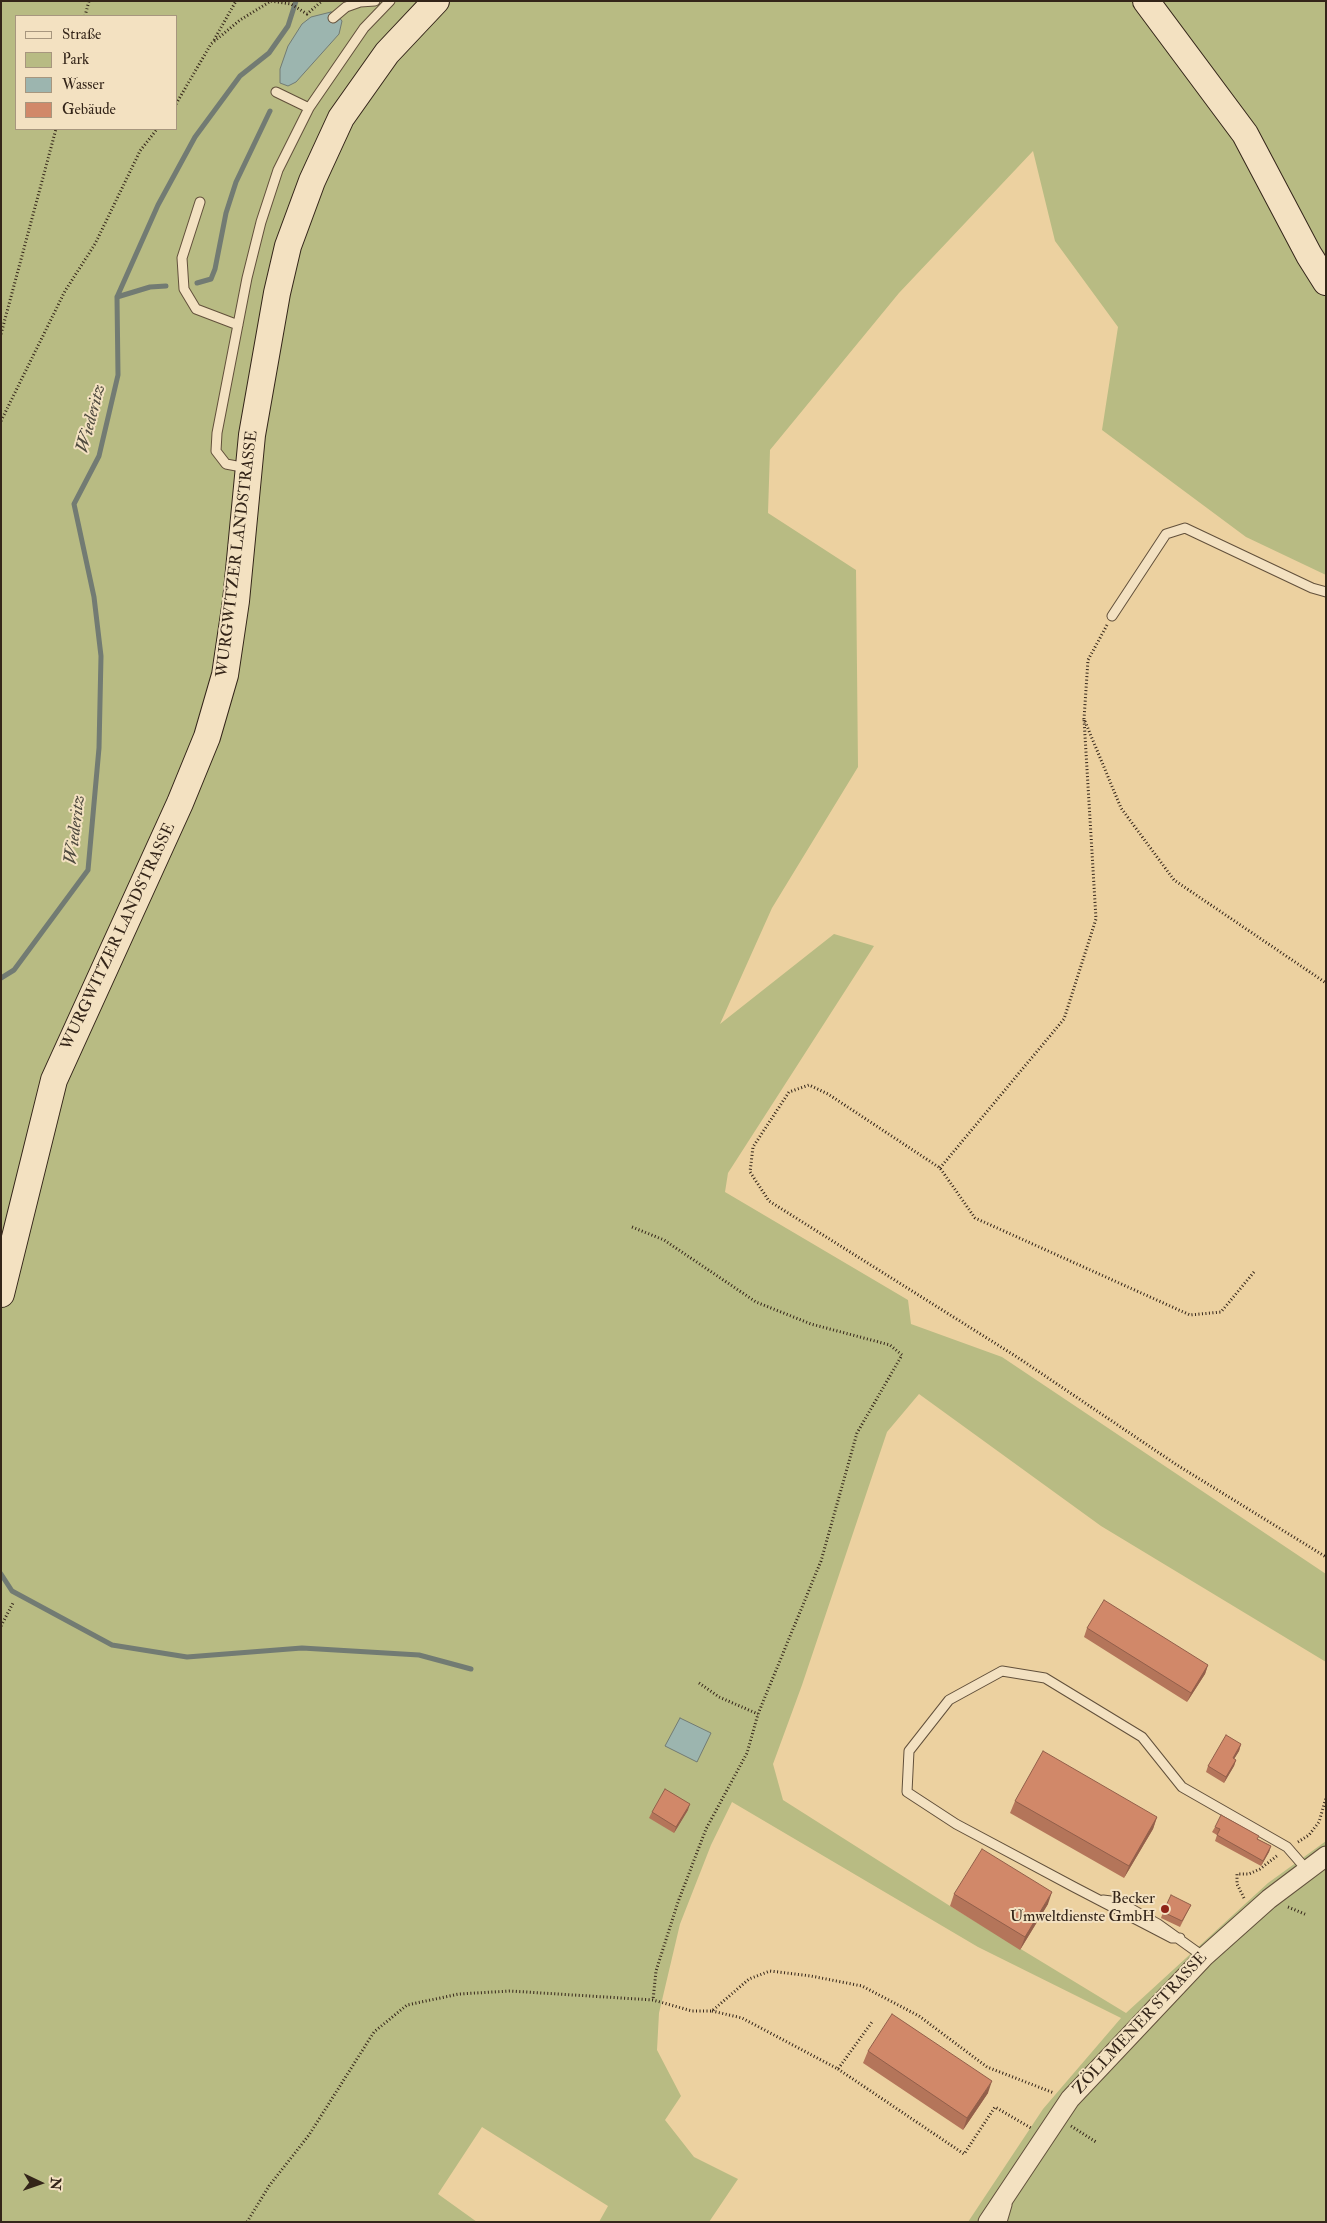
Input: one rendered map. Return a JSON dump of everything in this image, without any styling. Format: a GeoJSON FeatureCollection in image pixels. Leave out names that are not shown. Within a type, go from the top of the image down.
{"type":"FeatureCollection","features":[{"type":"Feature","properties":{"kind":"main road","name":"WURGWITZER LANDSTRASSE"},"geometry":{"type":"LineString","coordinates":[[1,1294],[54,1080],[208,737],[225,675],[236,601],[248,468],[277,293],[288,246],[312,181],[341,118],[387,53],[436,1]]}},
{"type":"Feature","properties":{"kind":"main road"},"geometry":{"type":"LineString","coordinates":[[1146,1],[1245,134],[1309,255],[1326,282]]}},
{"type":"Feature","properties":{"kind":"street","name":"ZÖLLMENER STRASSE"},"geometry":{"type":"LineString","coordinates":[[988,2222],[1070,2099],[1204,1957],[1269,1899],[1326,1856]]}},
{"type":"Feature","properties":{"kind":"lane"},"geometry":{"type":"LineString","coordinates":[[333,18],[346,8],[360,2],[375,1]]}},
{"type":"Feature","properties":{"kind":"lane"},"geometry":{"type":"LineString","coordinates":[[248,468],[226,464],[216,451],[217,433],[238,325],[264,213],[278,170],[309,108],[364,28],[390,1]]}},
{"type":"Feature","properties":{"kind":"lane"},"geometry":{"type":"LineString","coordinates":[[276,92],[309,108]]}},
{"type":"Feature","properties":{"kind":"lane"},"geometry":{"type":"LineString","coordinates":[[200,202],[182,258],[184,289],[196,309],[238,325]]}},
{"type":"Feature","properties":{"kind":"lane"},"geometry":{"type":"LineString","coordinates":[[1112,616],[1166,534],[1185,528],[1312,588],[1326,592]]}},
{"type":"Feature","properties":{"kind":"lane"},"geometry":{"type":"LineString","coordinates":[[1204,1957],[1180,1938],[1172,1938],[1098,1900],[956,1824],[907,1792],[910,1751],[949,1700],[1002,1671],[1045,1678],[1142,1737],[1182,1787],[1287,1847],[1307,1870]]}},
{"type":"Feature","properties":{"kind":"lane"},"geometry":{"type":"LineString","coordinates":[[1002,2222],[1014,2184]]}},
{"type":"Feature","properties":{"kind":"path"},"geometry":{"type":"LineString","coordinates":[[86,15],[89,1]]}},
{"type":"Feature","properties":{"kind":"path"},"geometry":{"type":"LineString","coordinates":[[178,101],[236,1]]}},
{"type":"Feature","properties":{"kind":"path"},"geometry":{"type":"LineString","coordinates":[[211,44],[240,20],[271,1],[291,4],[308,14],[322,1]]}},
{"type":"Feature","properties":{"kind":"path"},"geometry":{"type":"LineString","coordinates":[[1,334],[56,130]]}},
{"type":"Feature","properties":{"kind":"path"},"geometry":{"type":"LineString","coordinates":[[1,421],[64,291],[95,244],[140,151],[156,130]]}},
{"type":"Feature","properties":{"kind":"path"},"geometry":{"type":"LineString","coordinates":[[940,1168],[1064,1019],[1094,928],[1096,918],[1084,718],[1088,660],[1112,616]]}},
{"type":"Feature","properties":{"kind":"path"},"geometry":{"type":"LineString","coordinates":[[1084,718],[1121,808],[1174,880],[1326,983]]}},
{"type":"Feature","properties":{"kind":"path"},"geometry":{"type":"LineString","coordinates":[[1254,1272],[1221,1312],[1190,1315],[975,1218],[940,1168],[828,1094],[809,1085],[789,1092],[753,1147],[750,1172],[769,1201],[1017,1357],[1177,1465],[1326,1557]]}},
{"type":"Feature","properties":{"kind":"path"},"geometry":{"type":"LineString","coordinates":[[632,1226],[664,1240],[756,1302],[811,1324],[890,1345],[902,1355],[857,1433],[821,1561],[758,1714],[747,1753],[706,1829],[678,1902],[656,1972],[653,2000]]}},
{"type":"Feature","properties":{"kind":"path"},"geometry":{"type":"LineString","coordinates":[[1,1626],[13,1603]]}},
{"type":"Feature","properties":{"kind":"path"},"geometry":{"type":"LineString","coordinates":[[698,1682],[719,1697],[758,1714]]}},
{"type":"Feature","properties":{"kind":"path"},"geometry":{"type":"LineString","coordinates":[[1239,1905],[1245,1899],[1236,1884],[1237,1874],[1250,1874],[1260,1870],[1287,1847],[1309,1835],[1319,1822],[1326,1798]]}},
{"type":"Feature","properties":{"kind":"path"},"geometry":{"type":"LineString","coordinates":[[712,2012],[749,1979],[770,1971],[811,1976],[862,1986],[919,2016],[987,2067],[1070,2099]]}},
{"type":"Feature","properties":{"kind":"path"},"geometry":{"type":"LineString","coordinates":[[247,2222],[269,2186],[309,2135],[374,2032],[407,2005],[459,1994],[510,1991],[653,2000],[692,2011],[712,2012],[742,2018],[838,2069],[964,2154],[995,2108],[1046,2136]]}},
{"type":"Feature","properties":{"kind":"path"},"geometry":{"type":"LineString","coordinates":[[838,2069],[872,2022]]}},
{"type":"Feature","properties":{"kind":"path"},"geometry":{"type":"LineString","coordinates":[[1058,2117],[1096,2142]]}},
{"type":"Feature","properties":{"kind":"green space"},"geometry":{"type":"Polygon","coordinates":[[[1,1],[1326,1],[1326,575],[1246,537],[1102,430],[1118,327],[1055,241],[1033,151],[899,293],[770,450],[768,513],[856,570],[858,767],[772,908],[720,1024],[834,934],[874,946],[728,1173],[725,1192],[908,1300],[911,1324],[1002,1357],[1326,1574],[1326,1662],[1101,1526],[919,1394],[887,1432],[802,1685],[773,1764],[783,1800],[950,1906],[1126,2013],[1268,1883],[1326,1841],[1326,2222],[968,2222],[1043,2109],[1121,2018],[978,1947],[732,1802],[711,1845],[680,1924],[659,2013],[657,2050],[681,2096],[665,2120],[694,2157],[738,2179],[709,2222],[599,2222],[608,2206],[482,2127],[438,2194],[477,2222],[1,2222],[1,1]]]}},
{"type":"Feature","properties":{"kind":"water"},"geometry":{"type":"Polygon","coordinates":[[[331,12],[342,21],[339,34],[296,82],[288,86],[280,83],[280,69],[288,46],[302,24],[311,17],[331,12]]]}},
{"type":"Feature","properties":{"kind":"water"},"geometry":{"type":"Polygon","coordinates":[[[680,1718],[711,1733],[697,1762],[665,1746],[680,1718]]]}},
{"type":"Feature","properties":{"kind":"building"},"geometry":{"type":"Polygon","coordinates":[[[1104,1600],[1208,1665],[1191,1693],[1087,1628],[1104,1600]]]}},
{"type":"Feature","properties":{"kind":"building"},"geometry":{"type":"Polygon","coordinates":[[[1226,1735],[1241,1744],[1233,1758],[1236,1760],[1226,1777],[1208,1766],[1226,1735]]]}},
{"type":"Feature","properties":{"kind":"building"},"geometry":{"type":"Polygon","coordinates":[[[1043,1751],[1157,1817],[1129,1866],[1015,1801],[1043,1751]]]}},
{"type":"Feature","properties":{"kind":"building"},"geometry":{"type":"Polygon","coordinates":[[[665,1789],[690,1804],[676,1827],[652,1812],[665,1789]]]}},
{"type":"Feature","properties":{"kind":"building"},"geometry":{"type":"Polygon","coordinates":[[[1221,1815],[1259,1836],[1257,1839],[1271,1846],[1263,1861],[1217,1835],[1220,1829],[1215,1827],[1221,1815]]]}},
{"type":"Feature","properties":{"kind":"building"},"geometry":{"type":"Polygon","coordinates":[[[982,1849],[1052,1892],[1025,1937],[954,1894],[982,1849]]]}},
{"type":"Feature","properties":{"kind":"building"},"geometry":{"type":"Polygon","coordinates":[[[1171,1895],[1191,1905],[1182,1921],[1163,1912],[1171,1895]]]}},
{"type":"Feature","properties":{"kind":"building"},"geometry":{"type":"Polygon","coordinates":[[[892,2014],[992,2081],[967,2118],[868,2051],[892,2014]]]}},
{"type":"Feature","properties":{"kind":"waterway","name":"Wiederitz"},"geometry":{"type":"LineString","coordinates":[[1,978],[14,970],[88,870],[99,748],[101,656],[94,597],[74,504],[99,456],[118,375],[117,297],[158,205],[195,137],[240,76],[269,53],[288,26],[296,1]]}},
{"type":"Feature","properties":{"kind":"waterway"},"geometry":{"type":"LineString","coordinates":[[197,283],[211,279],[215,269],[226,213],[236,182],[270,111]]}},
{"type":"Feature","properties":{"kind":"waterway"},"geometry":{"type":"LineString","coordinates":[[117,297],[150,287],[166,286]]}},
{"type":"Feature","properties":{"kind":"waterway"},"geometry":{"type":"LineString","coordinates":[[1,1574],[12,1591],[112,1645],[187,1657],[302,1648],[419,1655],[471,1669]]}},
{"type":"Feature","properties":{"kind":"place","name":"Becker Umweltdienste GmbH"},"geometry":{"type":"Point","coordinates":[1165,1909]}}]}
